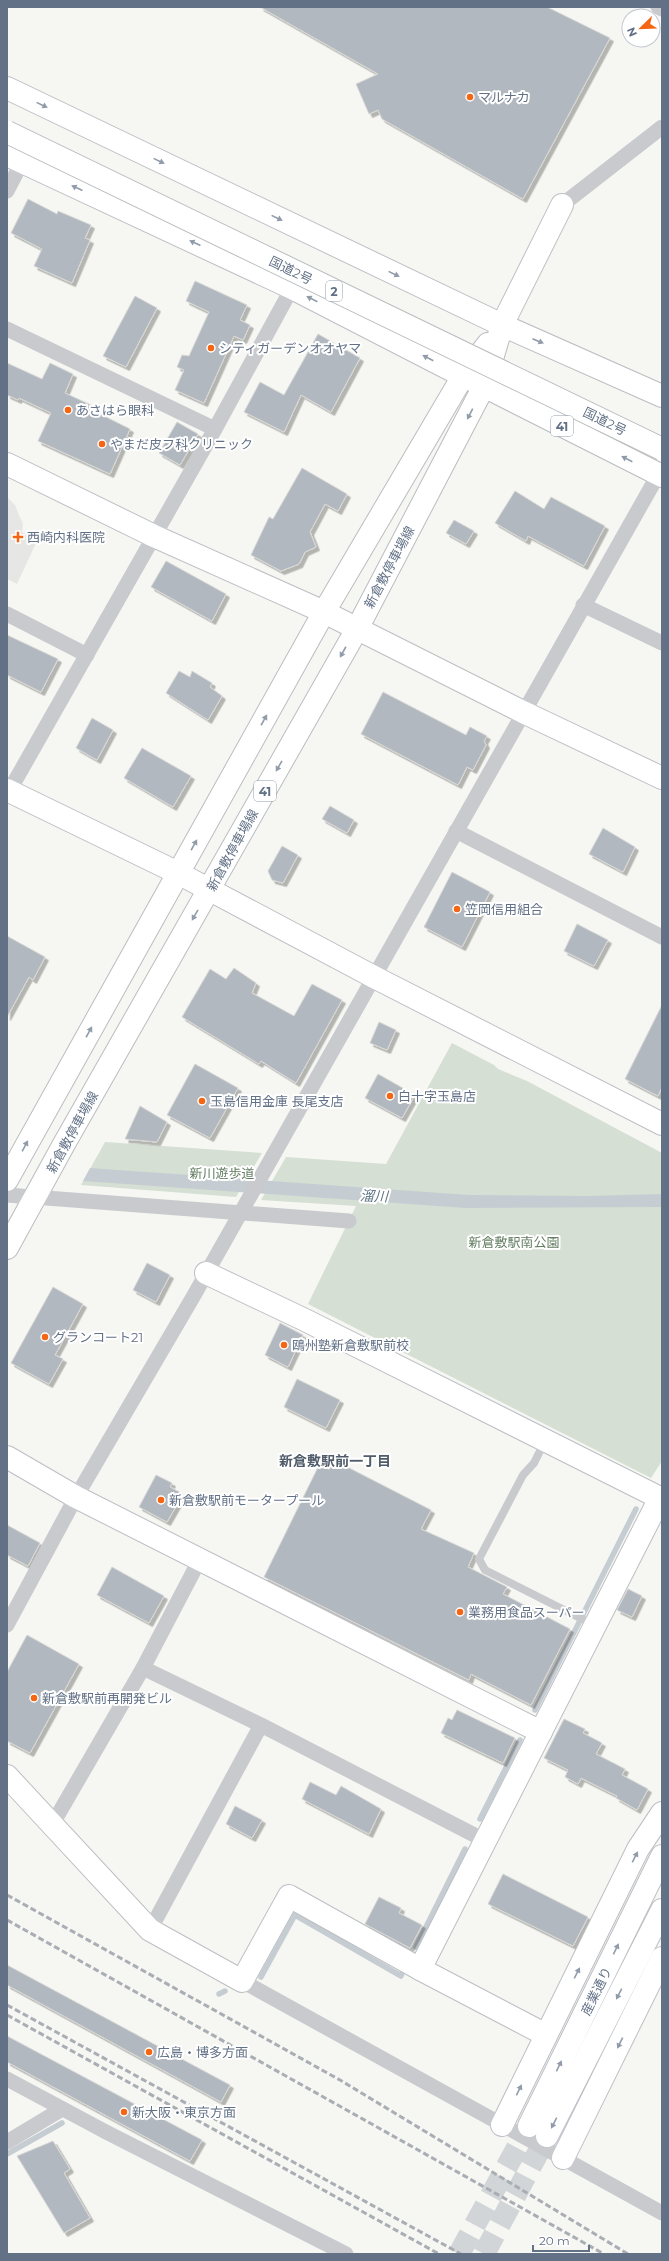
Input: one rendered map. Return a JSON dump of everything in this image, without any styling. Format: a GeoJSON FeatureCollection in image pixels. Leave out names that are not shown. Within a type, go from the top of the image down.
{"type":"FeatureCollection","features":[{"type":"Feature","properties":{"kind":"main road"},"geometry":{"type":"LineString","coordinates":[[7,88],[502,325],[662,396]]}},
{"type":"Feature","properties":{"kind":"main road","name":"国道2号"},"geometry":{"type":"LineString","coordinates":[[7,132],[662,449]]}},
{"type":"Feature","properties":{"kind":"main road"},"geometry":{"type":"LineString","coordinates":[[14,159],[292,288],[463,376]]}},
{"type":"Feature","properties":{"kind":"main road"},"geometry":{"type":"LineString","coordinates":[[7,1180],[324,612],[463,376],[502,325],[562,205]]}},
{"type":"Feature","properties":{"kind":"main road","name":"新倉敷停車場線"},"geometry":{"type":"LineString","coordinates":[[7,1248],[357,628],[484,386],[502,325]]}},
{"type":"Feature","properties":{"kind":"main road","name":"41"},"geometry":{"type":"LineString","coordinates":[[463,376],[660,475]]}},
{"type":"Feature","properties":{"kind":"main road"},"geometry":{"type":"LineString","coordinates":[[7,464],[154,536],[324,612],[523,712],[662,778]]}},
{"type":"Feature","properties":{"kind":"main road"},"geometry":{"type":"LineString","coordinates":[[8,792],[178,873],[374,977],[662,1124]]}},
{"type":"Feature","properties":{"kind":"main road"},"geometry":{"type":"LineString","coordinates":[[206,1273],[305,1320],[661,1497],[587,1621],[541,1732],[420,1969]]}},
{"type":"Feature","properties":{"kind":"main road"},"geometry":{"type":"LineString","coordinates":[[7,1457],[76,1497],[541,1732]]}},
{"type":"Feature","properties":{"kind":"main road"},"geometry":{"type":"LineString","coordinates":[[7,1776],[150,1930],[242,1981],[289,1896],[420,1969],[546,2035]]}},
{"type":"Feature","properties":{"kind":"main road"},"geometry":{"type":"LineString","coordinates":[[502,2125],[638,1849],[662,1813]]}},
{"type":"Feature","properties":{"kind":"main road","name":"産業通り"},"geometry":{"type":"LineString","coordinates":[[662,1856],[538,2131],[662,1910]]}},
{"type":"Feature","properties":{"kind":"main road"},"geometry":{"type":"LineString","coordinates":[[563,2158],[662,1958]]}},
{"type":"Feature","properties":{"kind":"street"},"geometry":{"type":"LineString","coordinates":[[658,7],[662,10]]}},
{"type":"Feature","properties":{"kind":"street"},"geometry":{"type":"LineString","coordinates":[[562,205],[662,127]]}},
{"type":"Feature","properties":{"kind":"street"},"geometry":{"type":"LineString","coordinates":[[7,191],[14,159]]}},
{"type":"Feature","properties":{"kind":"street"},"geometry":{"type":"LineString","coordinates":[[8,792],[215,429],[292,288]]}},
{"type":"Feature","properties":{"kind":"street"},"geometry":{"type":"LineString","coordinates":[[7,329],[215,429]]}},
{"type":"Feature","properties":{"kind":"street"},"geometry":{"type":"LineString","coordinates":[[7,1625],[76,1497],[241,1212],[583,605],[660,475]]}},
{"type":"Feature","properties":{"kind":"street"},"geometry":{"type":"LineString","coordinates":[[583,605],[662,643]]}},
{"type":"Feature","properties":{"kind":"street"},"geometry":{"type":"LineString","coordinates":[[7,614],[87,655]]}},
{"type":"Feature","properties":{"kind":"street"},"geometry":{"type":"LineString","coordinates":[[456,831],[662,937]]}},
{"type":"Feature","properties":{"kind":"street"},"geometry":{"type":"LineString","coordinates":[[7,1195],[349,1220]]}},
{"type":"Feature","properties":{"kind":"street"},"geometry":{"type":"LineString","coordinates":[[52,1825],[143,1668],[200,1559]]}},
{"type":"Feature","properties":{"kind":"street"},"geometry":{"type":"LineString","coordinates":[[143,1668],[261,1725],[486,1841]]}},
{"type":"Feature","properties":{"kind":"street"},"geometry":{"type":"LineString","coordinates":[[150,1930],[261,1725]]}},
{"type":"Feature","properties":{"kind":"street"},"geometry":{"type":"LineString","coordinates":[[242,1981],[662,2213]]}},
{"type":"Feature","properties":{"kind":"street"},"geometry":{"type":"LineString","coordinates":[[7,2079],[62,2109],[346,2254]]}},
{"type":"Feature","properties":{"kind":"street"},"geometry":{"type":"LineString","coordinates":[[7,2142],[62,2109]]}},
{"type":"Feature","properties":{"kind":"lane"},"geometry":{"type":"LineString","coordinates":[[546,1441],[534,1463],[523,1475],[479,1559],[485,1570],[587,1621]]}},
{"type":"Feature","properties":{"kind":"shaded area","name":"西崎内科医院"},"geometry":{"type":"Polygon","coordinates":[[[7,497],[15,505],[23,524],[22,532],[37,541],[17,584],[7,579],[7,497]]]}},
{"type":"Feature","properties":{"kind":"green space","name":"新倉敷駅南公園"},"geometry":{"type":"Polygon","coordinates":[[[452,1043],[494,1065],[498,1069],[527,1081],[662,1153],[662,1461],[651,1478],[308,1304],[356,1206],[261,1200],[286,1157],[386,1164],[452,1043]]]}},
{"type":"Feature","properties":{"kind":"green space","name":"新川遊歩道"},"geometry":{"type":"Polygon","coordinates":[[[105,1142],[262,1153],[236,1197],[81,1185],[105,1142]]]}},
{"type":"Feature","properties":{"kind":"water","name":"溜川"},"geometry":{"type":"Polygon","coordinates":[[[90,1168],[469,1195],[586,1196],[662,1194],[662,1207],[465,1208],[83,1181],[90,1168]]]}},
{"type":"Feature","properties":{"kind":"building","name":"マルナカ"},"geometry":{"type":"Polygon","coordinates":[[[260,7],[547,7],[610,38],[523,199],[382,119],[378,110],[369,114],[356,84],[378,74],[260,7]]]}},
{"type":"Feature","properties":{"kind":"building"},"geometry":{"type":"Polygon","coordinates":[[[28,199],[57,214],[58,211],[91,225],[85,238],[90,240],[72,283],[34,266],[42,249],[11,233],[28,199]]]}},
{"type":"Feature","properties":{"kind":"building","name":"シティガーデンオオヤマ"},"geometry":{"type":"Polygon","coordinates":[[[195,281],[247,305],[240,320],[250,325],[243,340],[234,336],[204,403],[175,390],[184,370],[177,367],[182,355],[189,356],[209,312],[186,301],[195,281]]]}},
{"type":"Feature","properties":{"kind":"building"},"geometry":{"type":"Polygon","coordinates":[[[135,296],[157,308],[126,367],[103,356],[135,296]]]}},
{"type":"Feature","properties":{"kind":"building"},"geometry":{"type":"Polygon","coordinates":[[[318,334],[360,358],[331,412],[301,395],[284,432],[244,412],[260,382],[284,395],[318,334]]]}},
{"type":"Feature","properties":{"kind":"building"},"geometry":{"type":"Polygon","coordinates":[[[7,363],[42,379],[50,363],[73,374],[65,393],[93,406],[92,410],[130,429],[110,474],[38,441],[51,413],[19,398],[18,400],[7,395],[7,363]]]}},
{"type":"Feature","properties":{"kind":"building"},"geometry":{"type":"Polygon","coordinates":[[[177,422],[198,434],[180,465],[159,453],[177,422]]]}},
{"type":"Feature","properties":{"kind":"building"},"geometry":{"type":"Polygon","coordinates":[[[302,468],[347,494],[338,511],[325,504],[310,532],[316,547],[305,552],[299,564],[281,571],[251,555],[269,517],[273,519],[302,468]]]}},
{"type":"Feature","properties":{"kind":"building"},"geometry":{"type":"Polygon","coordinates":[[[515,491],[544,509],[551,497],[605,526],[584,566],[528,536],[526,541],[495,523],[515,491]]]}},
{"type":"Feature","properties":{"kind":"building"},"geometry":{"type":"Polygon","coordinates":[[[454,520],[474,531],[466,544],[446,533],[454,520]]]}},
{"type":"Feature","properties":{"kind":"building"},"geometry":{"type":"Polygon","coordinates":[[[166,561],[226,594],[212,621],[151,587],[166,561]]]}},
{"type":"Feature","properties":{"kind":"building"},"geometry":{"type":"Polygon","coordinates":[[[7,635],[58,659],[41,692],[7,675],[7,635]]]}},
{"type":"Feature","properties":{"kind":"building"},"geometry":{"type":"Polygon","coordinates":[[[179,671],[190,677],[192,671],[212,683],[210,687],[222,696],[208,720],[166,693],[179,671]]]}},
{"type":"Feature","properties":{"kind":"building"},"geometry":{"type":"Polygon","coordinates":[[[383,692],[466,735],[470,727],[487,736],[484,741],[486,745],[473,770],[467,767],[458,785],[361,734],[383,692]]]}},
{"type":"Feature","properties":{"kind":"building"},"geometry":{"type":"Polygon","coordinates":[[[92,718],[113,730],[97,760],[76,748],[92,718]]]}},
{"type":"Feature","properties":{"kind":"building"},"geometry":{"type":"Polygon","coordinates":[[[142,748],[191,776],[173,807],[124,778],[142,748]]]}},
{"type":"Feature","properties":{"kind":"building"},"geometry":{"type":"Polygon","coordinates":[[[330,806],[354,820],[347,833],[322,819],[330,806]]]}},
{"type":"Feature","properties":{"kind":"building"},"geometry":{"type":"Polygon","coordinates":[[[603,828],[635,847],[623,872],[589,854],[603,828]]]}},
{"type":"Feature","properties":{"kind":"building"},"geometry":{"type":"Polygon","coordinates":[[[282,846],[298,855],[283,883],[272,880],[268,871],[282,846]]]}},
{"type":"Feature","properties":{"kind":"building","name":"笠岡信用組合"},"geometry":{"type":"Polygon","coordinates":[[[452,872],[490,892],[462,947],[424,927],[452,872]]]}},
{"type":"Feature","properties":{"kind":"building"},"geometry":{"type":"Polygon","coordinates":[[[577,924],[608,940],[594,966],[564,951],[577,924]]]}},
{"type":"Feature","properties":{"kind":"building"},"geometry":{"type":"Polygon","coordinates":[[[7,936],[45,957],[33,980],[29,977],[7,1017],[7,936]]]}},
{"type":"Feature","properties":{"kind":"building"},"geometry":{"type":"Polygon","coordinates":[[[234,968],[256,983],[252,993],[294,1016],[312,984],[342,1000],[296,1083],[261,1061],[259,1064],[182,1017],[210,969],[226,979],[234,968]]]}},
{"type":"Feature","properties":{"kind":"building"},"geometry":{"type":"Polygon","coordinates":[[[662,1005],[662,1087],[658,1096],[625,1079],[662,1005]]]}},
{"type":"Feature","properties":{"kind":"building"},"geometry":{"type":"Polygon","coordinates":[[[379,1022],[396,1030],[387,1050],[370,1043],[379,1022]]]}},
{"type":"Feature","properties":{"kind":"building","name":"玉島信用金庫 長尾支店"},"geometry":{"type":"Polygon","coordinates":[[[195,1064],[238,1088],[210,1138],[167,1115],[195,1064]]]}},
{"type":"Feature","properties":{"kind":"building","name":"白十字玉島店"},"geometry":{"type":"Polygon","coordinates":[[[378,1074],[415,1095],[402,1118],[365,1098],[378,1074]]]}},
{"type":"Feature","properties":{"kind":"building"},"geometry":{"type":"Polygon","coordinates":[[[140,1106],[167,1122],[157,1142],[125,1139],[140,1106]]]}},
{"type":"Feature","properties":{"kind":"building"},"geometry":{"type":"Polygon","coordinates":[[[147,1263],[170,1275],[156,1302],[133,1290],[147,1263]]]}},
{"type":"Feature","properties":{"kind":"building","name":"グランコート21"},"geometry":{"type":"Polygon","coordinates":[[[53,1287],[83,1304],[55,1355],[63,1359],[49,1384],[11,1363],[53,1287]]]}},
{"type":"Feature","properties":{"kind":"building","name":"鴎州塾新倉敷駅前校"},"geometry":{"type":"Polygon","coordinates":[[[280,1323],[303,1335],[288,1367],[265,1355],[280,1323]]]}},
{"type":"Feature","properties":{"kind":"building"},"geometry":{"type":"Polygon","coordinates":[[[297,1379],[340,1400],[326,1428],[284,1407],[297,1379]]]}},
{"type":"Feature","properties":{"kind":"building"},"geometry":{"type":"Polygon","coordinates":[[[324,1455],[431,1510],[421,1529],[474,1553],[468,1567],[507,1587],[503,1594],[570,1629],[531,1705],[471,1674],[469,1680],[264,1577],[324,1455]]]}},
{"type":"Feature","properties":{"kind":"building","name":"新倉敷駅前モータープール"},"geometry":{"type":"Polygon","coordinates":[[[156,1475],[172,1483],[170,1487],[183,1494],[167,1522],[139,1507],[156,1475]]]}},
{"type":"Feature","properties":{"kind":"building"},"geometry":{"type":"Polygon","coordinates":[[[7,1525],[40,1543],[28,1566],[7,1555],[7,1525]]]}},
{"type":"Feature","properties":{"kind":"building"},"geometry":{"type":"Polygon","coordinates":[[[112,1567],[164,1596],[149,1623],[97,1595],[112,1567]]]}},
{"type":"Feature","properties":{"kind":"building"},"geometry":{"type":"Polygon","coordinates":[[[628,1589],[642,1596],[632,1617],[617,1610],[628,1589]]]}},
{"type":"Feature","properties":{"kind":"building","name":"新倉敷駅前再開発ビル"},"geometry":{"type":"Polygon","coordinates":[[[27,1635],[79,1664],[30,1753],[7,1741],[7,1672],[27,1635]]]}},
{"type":"Feature","properties":{"kind":"building"},"geometry":{"type":"Polygon","coordinates":[[[457,1710],[515,1738],[503,1763],[441,1733],[448,1718],[452,1720],[457,1710]]]}},
{"type":"Feature","properties":{"kind":"building"},"geometry":{"type":"Polygon","coordinates":[[[564,1719],[585,1729],[583,1733],[602,1743],[596,1754],[625,1769],[622,1775],[648,1789],[637,1810],[616,1798],[617,1796],[581,1778],[578,1784],[565,1777],[568,1770],[544,1758],[564,1719]]]}},
{"type":"Feature","properties":{"kind":"building"},"geometry":{"type":"Polygon","coordinates":[[[310,1782],[336,1795],[341,1786],[381,1809],[369,1834],[302,1799],[310,1782]]]}},
{"type":"Feature","properties":{"kind":"building"},"geometry":{"type":"Polygon","coordinates":[[[235,1806],[262,1820],[252,1838],[226,1824],[235,1806]]]}},
{"type":"Feature","properties":{"kind":"building"},"geometry":{"type":"Polygon","coordinates":[[[503,1874],[588,1917],[573,1946],[488,1904],[503,1874]]]}},
{"type":"Feature","properties":{"kind":"building"},"geometry":{"type":"Polygon","coordinates":[[[379,1897],[401,1908],[399,1913],[422,1925],[410,1948],[365,1924],[379,1897]]]}},
{"type":"Feature","properties":{"kind":"building","name":"広島・博多方面"},"geometry":{"type":"Polygon","coordinates":[[[7,1965],[230,2085],[221,2102],[7,1985],[7,1965]]]}},
{"type":"Feature","properties":{"kind":"building","name":"新大阪・東京方面"},"geometry":{"type":"Polygon","coordinates":[[[7,2036],[202,2140],[190,2161],[7,2062],[7,2036]]]}},
{"type":"Feature","properties":{"kind":"building"},"geometry":{"type":"Polygon","coordinates":[[[53,2141],[70,2169],[64,2173],[90,2218],[64,2233],[17,2156],[53,2141]]]}},
{"type":"Feature","properties":{"kind":"waterway"},"geometry":{"type":"LineString","coordinates":[[535,1710],[636,1509]]}},
{"type":"Feature","properties":{"kind":"waterway"},"geometry":{"type":"LineString","coordinates":[[480,1819],[520,1740]]}},
{"type":"Feature","properties":{"kind":"waterway"},"geometry":{"type":"LineString","coordinates":[[416,1947],[465,1849]]}},
{"type":"Feature","properties":{"kind":"waterway"},"geometry":{"type":"LineString","coordinates":[[261,1977],[295,1915],[401,1976],[403,1971]]}},
{"type":"Feature","properties":{"kind":"waterway"},"geometry":{"type":"LineString","coordinates":[[219,1994],[225,1991]]}},
{"type":"Feature","properties":{"kind":"waterway"},"geometry":{"type":"LineString","coordinates":[[7,2154],[62,2123]]}},
{"type":"Feature","properties":{"kind":"tunnel"},"geometry":{"type":"LineString","coordinates":[[459,2254],[529,2126]]}},
{"type":"Feature","properties":{"kind":"tunnel"},"geometry":{"type":"LineString","coordinates":[[484,2254],[547,2136]]}},
{"type":"Feature","properties":{"kind":"railway"},"geometry":{"type":"LineString","coordinates":[[7,1895],[340,2080],[628,2254]]}},
{"type":"Feature","properties":{"kind":"railway"},"geometry":{"type":"LineString","coordinates":[[7,1920],[604,2254]]}},
{"type":"Feature","properties":{"kind":"railway"},"geometry":{"type":"LineString","coordinates":[[7,2005],[461,2254]]}},
{"type":"Feature","properties":{"kind":"railway"},"geometry":{"type":"LineString","coordinates":[[7,2015],[439,2254]]}},
{"type":"Feature","properties":{"kind":"place","name":"マルナカ"},"geometry":{"type":"Point","coordinates":[470,97]}},
{"type":"Feature","properties":{"kind":"place","name":"シティガーデンオオヤマ"},"geometry":{"type":"Point","coordinates":[211,348]}},
{"type":"Feature","properties":{"kind":"place","name":"あさはら眼科"},"geometry":{"type":"Point","coordinates":[68,410]}},
{"type":"Feature","properties":{"kind":"place","name":"やまだ皮フ科クリニック"},"geometry":{"type":"Point","coordinates":[102,444]}},
{"type":"Feature","properties":{"kind":"place","name":"西崎内科医院"},"geometry":{"type":"Point","coordinates":[18,537]}},
{"type":"Feature","properties":{"kind":"place","name":"笠岡信用組合"},"geometry":{"type":"Point","coordinates":[457,909]}},
{"type":"Feature","properties":{"kind":"place","name":"白十字玉島店"},"geometry":{"type":"Point","coordinates":[390,1096]}},
{"type":"Feature","properties":{"kind":"place","name":"玉島信用金庫 長尾支店"},"geometry":{"type":"Point","coordinates":[202,1101]}},
{"type":"Feature","properties":{"kind":"place","name":"グランコート21"},"geometry":{"type":"Point","coordinates":[45,1337]}},
{"type":"Feature","properties":{"kind":"place","name":"鴎州塾新倉敷駅前校"},"geometry":{"type":"Point","coordinates":[284,1345]}},
{"type":"Feature","properties":{"kind":"place","name":"新倉敷駅前モータープール"},"geometry":{"type":"Point","coordinates":[161,1500]}},
{"type":"Feature","properties":{"kind":"place","name":"業務用食品スーパー"},"geometry":{"type":"Point","coordinates":[460,1612]}},
{"type":"Feature","properties":{"kind":"place","name":"新倉敷駅前再開発ビル"},"geometry":{"type":"Point","coordinates":[34,1698]}},
{"type":"Feature","properties":{"kind":"place","name":"広島・博多方面"},"geometry":{"type":"Point","coordinates":[149,2052]}},
{"type":"Feature","properties":{"kind":"place","name":"新大阪・東京方面"},"geometry":{"type":"Point","coordinates":[124,2112]}},
{"type":"Feature","properties":{"kind":"district","name":"新倉敷駅前一丁目"},"geometry":{"type":"Point","coordinates":[335,1461]}}]}
